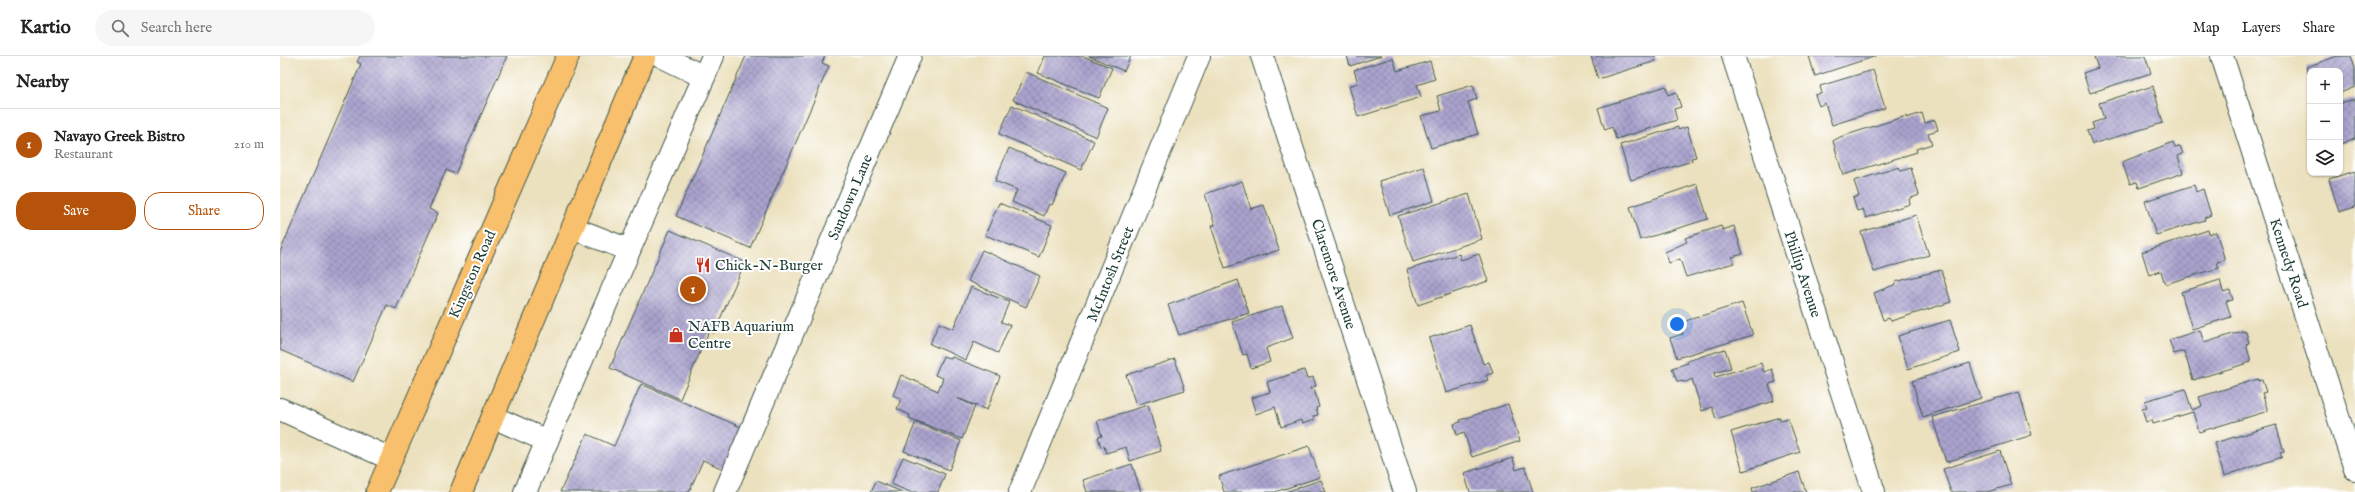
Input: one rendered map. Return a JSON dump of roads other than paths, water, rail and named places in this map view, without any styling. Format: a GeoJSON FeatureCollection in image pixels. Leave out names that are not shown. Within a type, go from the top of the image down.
{"type":"FeatureCollection","features":[{"type":"Feature","properties":{"kind":"main road","name":"Kingston Road"},"geometry":{"type":"LineString","coordinates":[[377,492],[568,56]]}},
{"type":"Feature","properties":{"kind":"main road"},"geometry":{"type":"LineString","coordinates":[[461,492],[645,56]]}},
{"type":"Feature","properties":{"kind":"street"},"geometry":{"type":"LineString","coordinates":[[660,56],[704,77]]}},
{"type":"Feature","properties":{"kind":"street"},"geometry":{"type":"LineString","coordinates":[[525,492],[713,56]]}},
{"type":"Feature","properties":{"kind":"street","name":"Sandown Lane"},"geometry":{"type":"LineString","coordinates":[[725,492],[910,56]]}},
{"type":"Feature","properties":{"kind":"street","name":"McIntosh Street"},"geometry":{"type":"LineString","coordinates":[[1020,492],[1199,56]]}},
{"type":"Feature","properties":{"kind":"street","name":"Claremore Avenue"},"geometry":{"type":"LineString","coordinates":[[1262,56],[1405,492]]}},
{"type":"Feature","properties":{"kind":"street","name":"Phillip Avenue"},"geometry":{"type":"LineString","coordinates":[[1734,56],[1874,492]]}},
{"type":"Feature","properties":{"kind":"street","name":"Kennedy Road"},"geometry":{"type":"LineString","coordinates":[[2222,56],[2355,469]]}},
{"type":"Feature","properties":{"kind":"street"},"geometry":{"type":"LineString","coordinates":[[572,228],[629,250]]}},
{"type":"Feature","properties":{"kind":"street"},"geometry":{"type":"LineString","coordinates":[[280,409],[391,459]]}},
{"type":"Feature","properties":{"kind":"street"},"geometry":{"type":"LineString","coordinates":[[493,417],[547,441]]}},
{"type":"Feature","properties":{"kind":"place","name":"Chick-N-Burger"},"geometry":{"type":"Point","coordinates":[703,265]}},
{"type":"Feature","properties":{"kind":"place","name":"Navayo Greek Bistro"},"geometry":{"type":"Point","coordinates":[693,289]}},
{"type":"Feature","properties":{"kind":"place","name":"NAFB Aquarium Centre"},"geometry":{"type":"Point","coordinates":[676,335]}}]}
